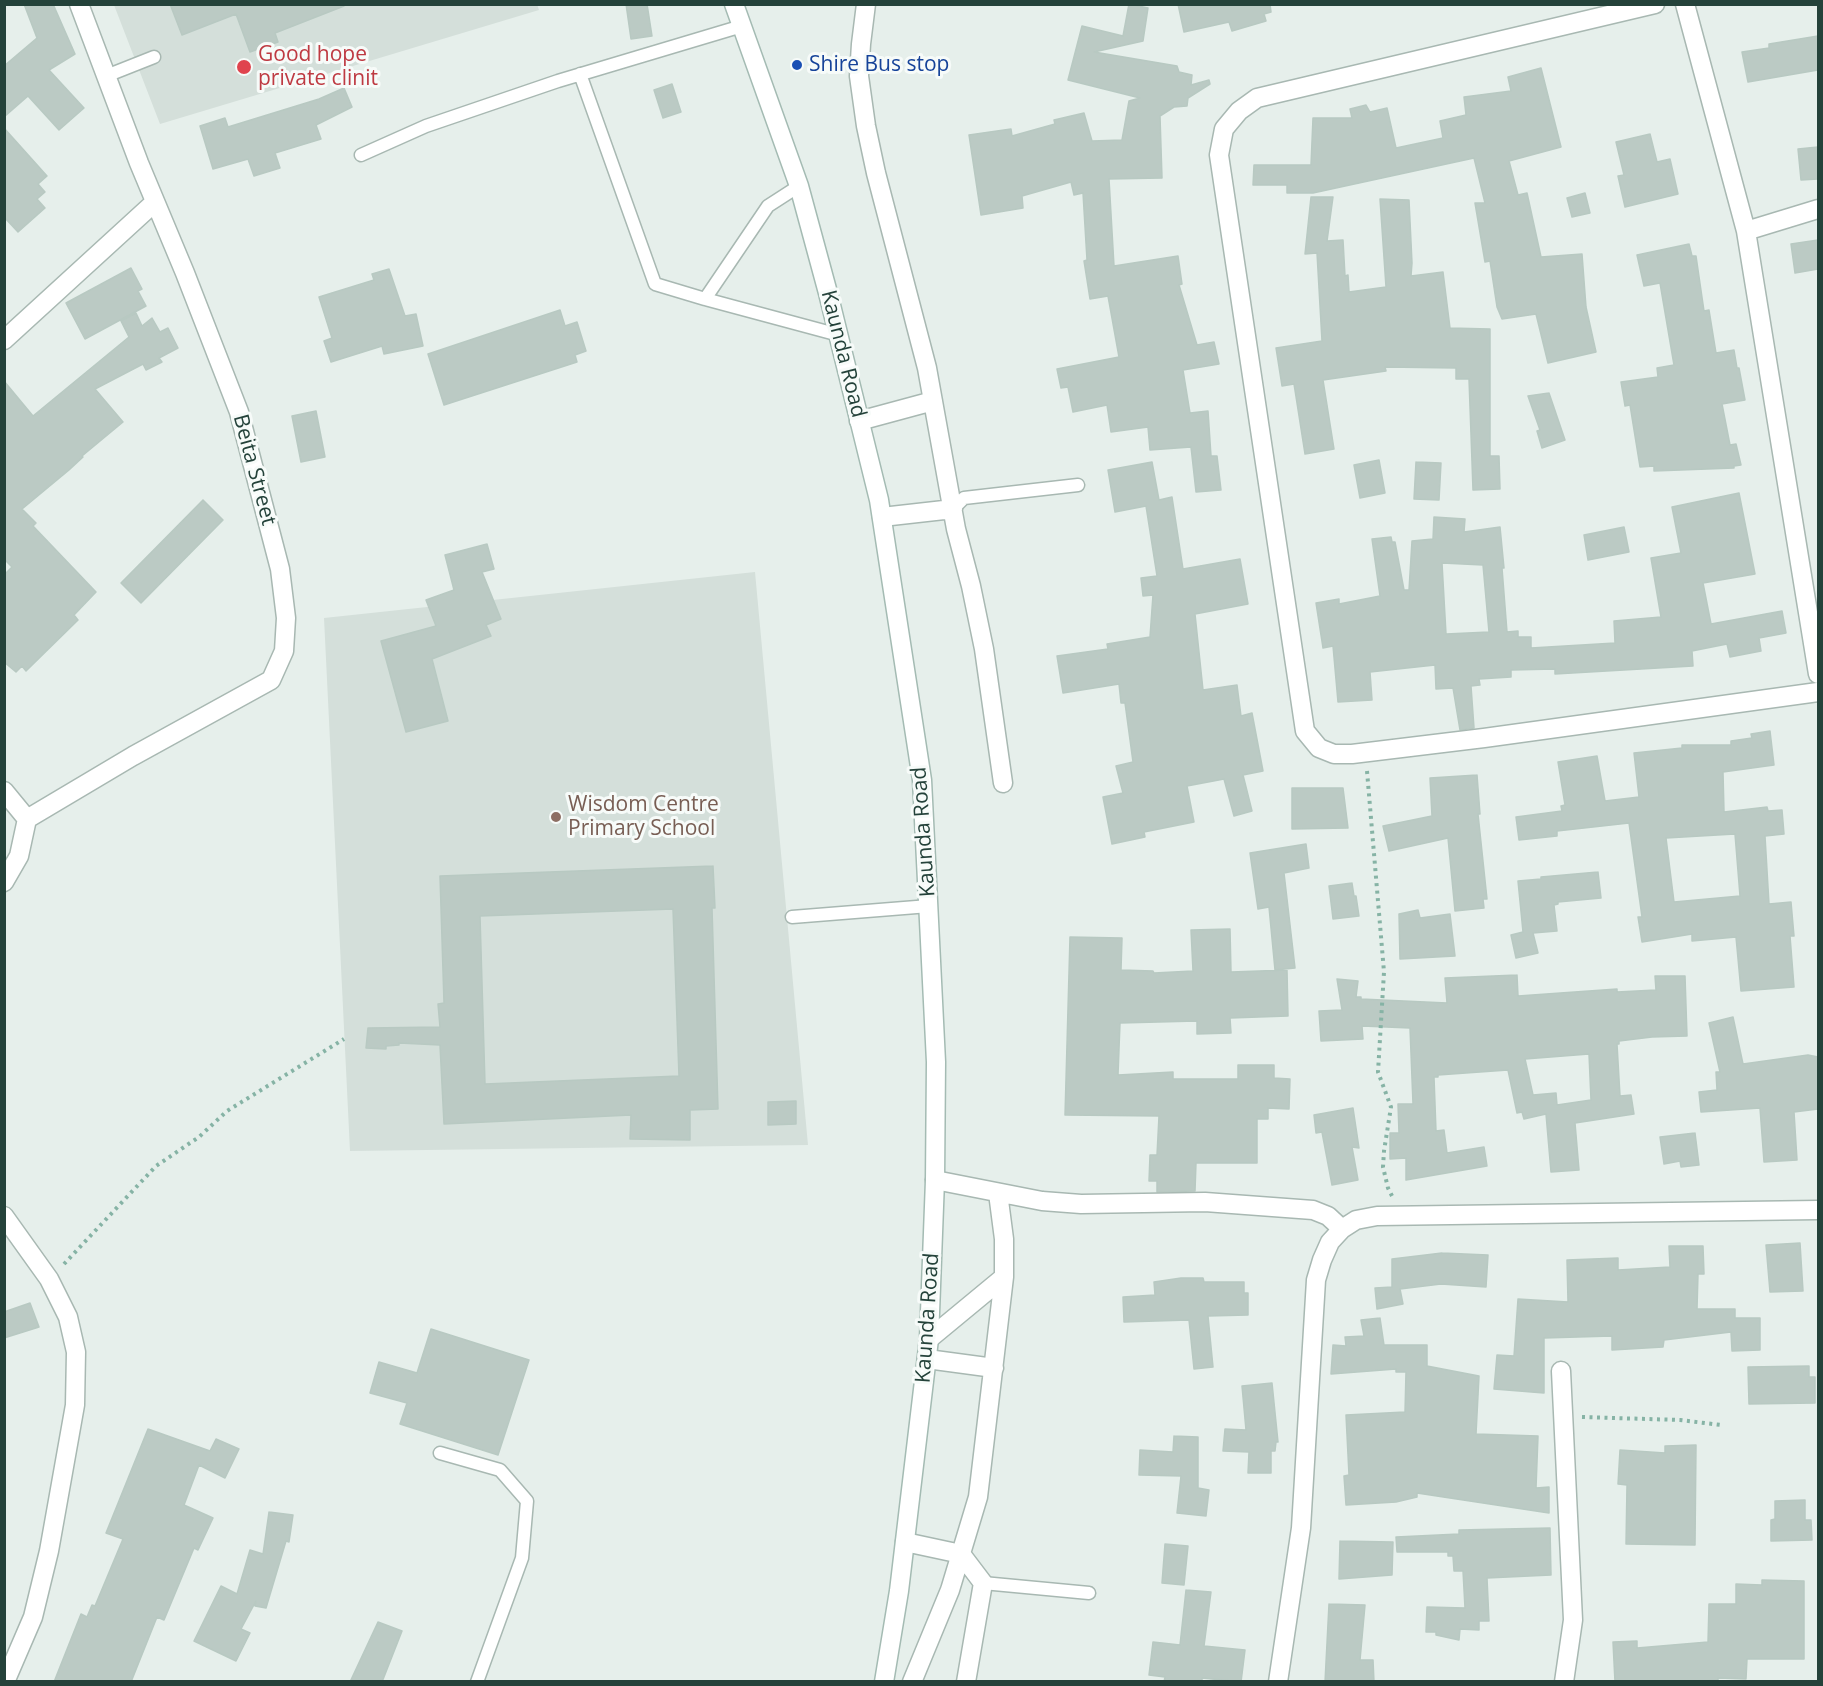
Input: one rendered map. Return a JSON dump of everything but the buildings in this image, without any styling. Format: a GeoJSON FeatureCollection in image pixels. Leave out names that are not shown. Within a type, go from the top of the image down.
{"type":"FeatureCollection","features":[{"type":"Feature","properties":{"kind":"street","name":"Beita Street"},"geometry":{"type":"LineString","coordinates":[[27,819],[133,756],[271,680],[284,651],[286,618],[280,569],[239,412],[79,4]]}},
{"type":"Feature","properties":{"kind":"street","name":"Kaunda Road"},"geometry":{"type":"LineString","coordinates":[[734,4],[799,186],[859,421],[882,517],[922,780],[936,1062],[935,1179],[929,1339],[905,1542],[884,1682]]}},
{"type":"Feature","properties":{"kind":"street"},"geometry":{"type":"LineString","coordinates":[[866,4],[860,76],[866,126],[927,368],[956,529],[984,649],[1003,783]]}},
{"type":"Feature","properties":{"kind":"street"},"geometry":{"type":"LineString","coordinates":[[1655,4],[1257,98],[1239,111],[1224,129],[1219,155],[1305,731],[1319,748],[1334,754],[1365,752],[1818,692]]}},
{"type":"Feature","properties":{"kind":"street"},"geometry":{"type":"LineString","coordinates":[[1685,4],[1746,231],[1818,674]]}},
{"type":"Feature","properties":{"kind":"street"},"geometry":{"type":"LineString","coordinates":[[4,339],[155,202]]}},
{"type":"Feature","properties":{"kind":"street"},"geometry":{"type":"LineString","coordinates":[[1746,231],[1818,209]]}},
{"type":"Feature","properties":{"kind":"street"},"geometry":{"type":"LineString","coordinates":[[859,421],[933,401]]}},
{"type":"Feature","properties":{"kind":"street"},"geometry":{"type":"LineString","coordinates":[[882,517],[953,509]]}},
{"type":"Feature","properties":{"kind":"street"},"geometry":{"type":"LineString","coordinates":[[4,791],[27,819],[20,856],[4,882]]}},
{"type":"Feature","properties":{"kind":"street"},"geometry":{"type":"LineString","coordinates":[[935,1179],[1042,1201],[1081,1204],[1206,1202],[1313,1210],[1328,1216],[1342,1229]]}},
{"type":"Feature","properties":{"kind":"street"},"geometry":{"type":"LineString","coordinates":[[912,1682],[950,1590],[978,1497],[1004,1277],[1004,1239],[998,1193]]}},
{"type":"Feature","properties":{"kind":"street"},"geometry":{"type":"LineString","coordinates":[[1278,1682],[1301,1528],[1316,1280],[1330,1242],[1342,1229],[1366,1218],[1401,1216],[1818,1210]]}},
{"type":"Feature","properties":{"kind":"street"},"geometry":{"type":"LineString","coordinates":[[4,1216],[49,1279],[68,1317],[76,1352],[75,1405],[50,1551],[33,1617],[5,1682]]}},
{"type":"Feature","properties":{"kind":"street"},"geometry":{"type":"LineString","coordinates":[[929,1339],[1004,1277]]}},
{"type":"Feature","properties":{"kind":"street"},"geometry":{"type":"LineString","coordinates":[[927,1359],[994,1368]]}},
{"type":"Feature","properties":{"kind":"street"},"geometry":{"type":"LineString","coordinates":[[1561,1371],[1573,1620],[1564,1682]]}},
{"type":"Feature","properties":{"kind":"street"},"geometry":{"type":"LineString","coordinates":[[905,1542],[961,1554],[983,1583],[966,1682]]}},
{"type":"Feature","properties":{"kind":"lane"},"geometry":{"type":"LineString","coordinates":[[361,155],[426,126],[580,74],[741,26]]}},
{"type":"Feature","properties":{"kind":"lane"},"geometry":{"type":"LineString","coordinates":[[106,76],[154,57]]}},
{"type":"Feature","properties":{"kind":"lane"},"geometry":{"type":"LineString","coordinates":[[580,74],[655,284],[838,336]]}},
{"type":"Feature","properties":{"kind":"lane"},"geometry":{"type":"LineString","coordinates":[[705,299],[768,206],[799,186]]}},
{"type":"Feature","properties":{"kind":"lane"},"geometry":{"type":"LineString","coordinates":[[953,509],[964,498],[1078,485]]}},
{"type":"Feature","properties":{"kind":"lane"},"geometry":{"type":"LineString","coordinates":[[792,917],[929,906]]}},
{"type":"Feature","properties":{"kind":"lane"},"geometry":{"type":"LineString","coordinates":[[440,1453],[500,1470],[527,1501],[522,1558],[477,1682]]}},
{"type":"Feature","properties":{"kind":"lane"},"geometry":{"type":"LineString","coordinates":[[983,1583],[1089,1593]]}},
{"type":"Feature","properties":{"kind":"path"},"geometry":{"type":"LineString","coordinates":[[1365,752],[1384,972],[1378,1072],[1391,1107],[1383,1151],[1383,1167],[1388,1188],[1401,1216]]}},
{"type":"Feature","properties":{"kind":"path"},"geometry":{"type":"LineString","coordinates":[[49,1279],[156,1166],[200,1137],[227,1111],[344,1039]]}},
{"type":"Feature","properties":{"kind":"path"},"geometry":{"type":"LineString","coordinates":[[1563,1417],[1680,1420],[1720,1425]]}},
{"type":"Feature","properties":{"kind":"shaded area","name":"Good hope private clinit"},"geometry":{"type":"Polygon","coordinates":[[[537,4],[539,10],[160,124],[114,5],[537,4]]]}},
{"type":"Feature","properties":{"kind":"shaded area","name":"Wisdom Centre Primary School"},"geometry":{"type":"Polygon","coordinates":[[[755,572],[808,1145],[350,1151],[324,618],[755,572]]]}},
{"type":"Feature","properties":{"kind":"place","name":"Shire Bus stop"},"geometry":{"type":"Point","coordinates":[797,65]}},
{"type":"Feature","properties":{"kind":"place","name":"Good hope private clinit"},"geometry":{"type":"Point","coordinates":[244,67]}},
{"type":"Feature","properties":{"kind":"place","name":"Wisdom Centre Primary School"},"geometry":{"type":"Point","coordinates":[556,817]}}]}
